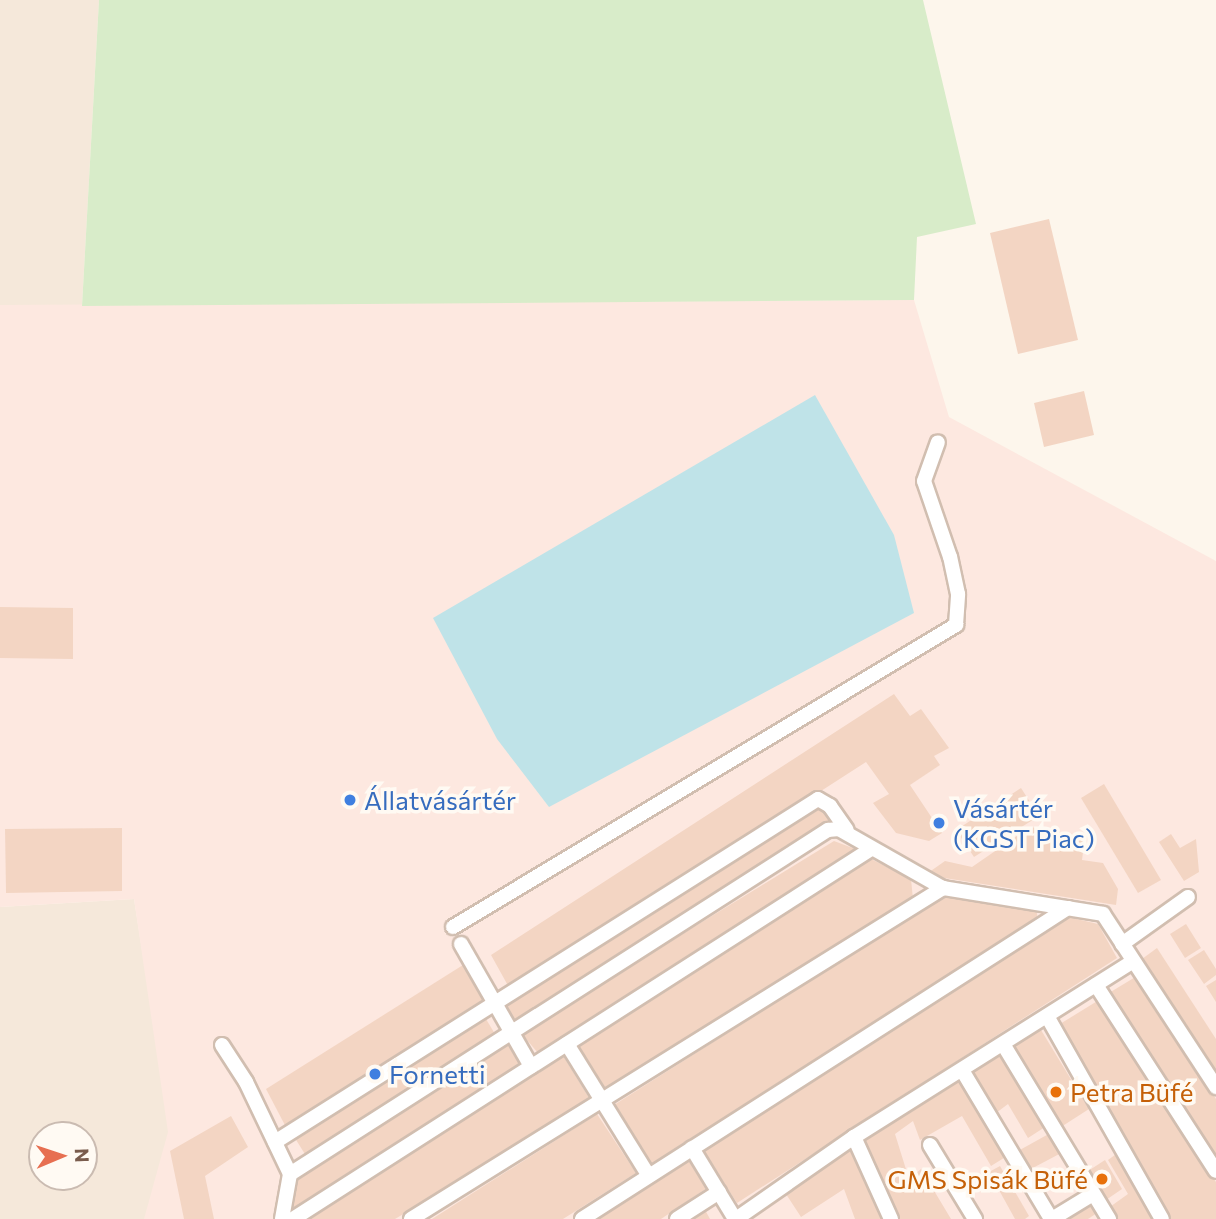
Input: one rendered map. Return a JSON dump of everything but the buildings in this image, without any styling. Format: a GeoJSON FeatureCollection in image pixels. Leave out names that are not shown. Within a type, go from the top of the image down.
{"type":"FeatureCollection","features":[{"type":"Feature","properties":{"kind":"lane"},"geometry":{"type":"LineString","coordinates":[[453,927],[956,625],[958,594],[924,481],[938,442]]}},
{"type":"Feature","properties":{"kind":"lane"},"geometry":{"type":"LineString","coordinates":[[275,1142],[818,799],[830,806],[847,830],[871,849],[943,888],[1103,914],[1216,1087]]}},
{"type":"Feature","properties":{"kind":"lane"},"geometry":{"type":"LineString","coordinates":[[290,1174],[828,830],[847,830]]}},
{"type":"Feature","properties":{"kind":"lane"},"geometry":{"type":"LineString","coordinates":[[293,1219],[871,849]]}},
{"type":"Feature","properties":{"kind":"lane"},"geometry":{"type":"LineString","coordinates":[[411,1219],[943,888]]}},
{"type":"Feature","properties":{"kind":"lane"},"geometry":{"type":"LineString","coordinates":[[1122,944],[1188,897]]}},
{"type":"Feature","properties":{"kind":"lane"},"geometry":{"type":"LineString","coordinates":[[582,1219],[1068,908]]}},
{"type":"Feature","properties":{"kind":"lane"},"geometry":{"type":"LineString","coordinates":[[461,944],[531,1066]]}},
{"type":"Feature","properties":{"kind":"lane"},"geometry":{"type":"LineString","coordinates":[[692,1148],[735,1219],[854,1138],[1133,961]]}},
{"type":"Feature","properties":{"kind":"lane"},"geometry":{"type":"LineString","coordinates":[[1096,985],[1216,1171]]}},
{"type":"Feature","properties":{"kind":"lane"},"geometry":{"type":"LineString","coordinates":[[1047,1016],[1162,1219]]}},
{"type":"Feature","properties":{"kind":"lane"},"geometry":{"type":"LineString","coordinates":[[566,1044],[649,1176]]}},
{"type":"Feature","properties":{"kind":"lane"},"geometry":{"type":"LineString","coordinates":[[1003,1044],[1109,1219]]}},
{"type":"Feature","properties":{"kind":"lane"},"geometry":{"type":"LineString","coordinates":[[222,1045],[246,1082],[290,1174],[282,1219]]}},
{"type":"Feature","properties":{"kind":"lane"},"geometry":{"type":"LineString","coordinates":[[962,1070],[1051,1219],[1093,1194]]}},
{"type":"Feature","properties":{"kind":"lane"},"geometry":{"type":"LineString","coordinates":[[854,1138],[891,1219]]}},
{"type":"Feature","properties":{"kind":"lane"},"geometry":{"type":"LineString","coordinates":[[930,1144],[975,1219]]}},
{"type":"Feature","properties":{"kind":"lane"},"geometry":{"type":"LineString","coordinates":[[677,1219],[719,1192]]}},
{"type":"Feature","properties":{"kind":"shaded area"},"geometry":{"type":"Polygon","coordinates":[[[0,0],[99,0],[82,306],[0,305],[0,0]]]}},
{"type":"Feature","properties":{"kind":"shaded area"},"geometry":{"type":"Polygon","coordinates":[[[914,300],[949,417],[1216,561],[1216,1219],[144,1219],[168,1132],[134,899],[0,907],[0,305],[914,300]]]}},
{"type":"Feature","properties":{"kind":"shaded area"},"geometry":{"type":"Polygon","coordinates":[[[134,899],[184,1219],[0,1219],[0,907],[134,899]]]}},
{"type":"Feature","properties":{"kind":"green space"},"geometry":{"type":"Polygon","coordinates":[[[99,0],[923,0],[976,224],[917,237],[914,300],[82,306],[99,0]]]}},
{"type":"Feature","properties":{"kind":"water"},"geometry":{"type":"Polygon","coordinates":[[[815,395],[894,535],[914,613],[549,807],[497,739],[433,618],[815,395]]]}},
{"type":"Feature","properties":{"kind":"place","name":"Állatvásártér"},"geometry":{"type":"Point","coordinates":[350,800]}},
{"type":"Feature","properties":{"kind":"place","name":"Vásártér (KGST Piac)"},"geometry":{"type":"Point","coordinates":[939,823]}},
{"type":"Feature","properties":{"kind":"place","name":"Fornetti"},"geometry":{"type":"Point","coordinates":[375,1074]}},
{"type":"Feature","properties":{"kind":"place","name":"Petra Büfé"},"geometry":{"type":"Point","coordinates":[1056,1092]}},
{"type":"Feature","properties":{"kind":"place","name":"GMS Spisák Büfé"},"geometry":{"type":"Point","coordinates":[1102,1179]}}]}
